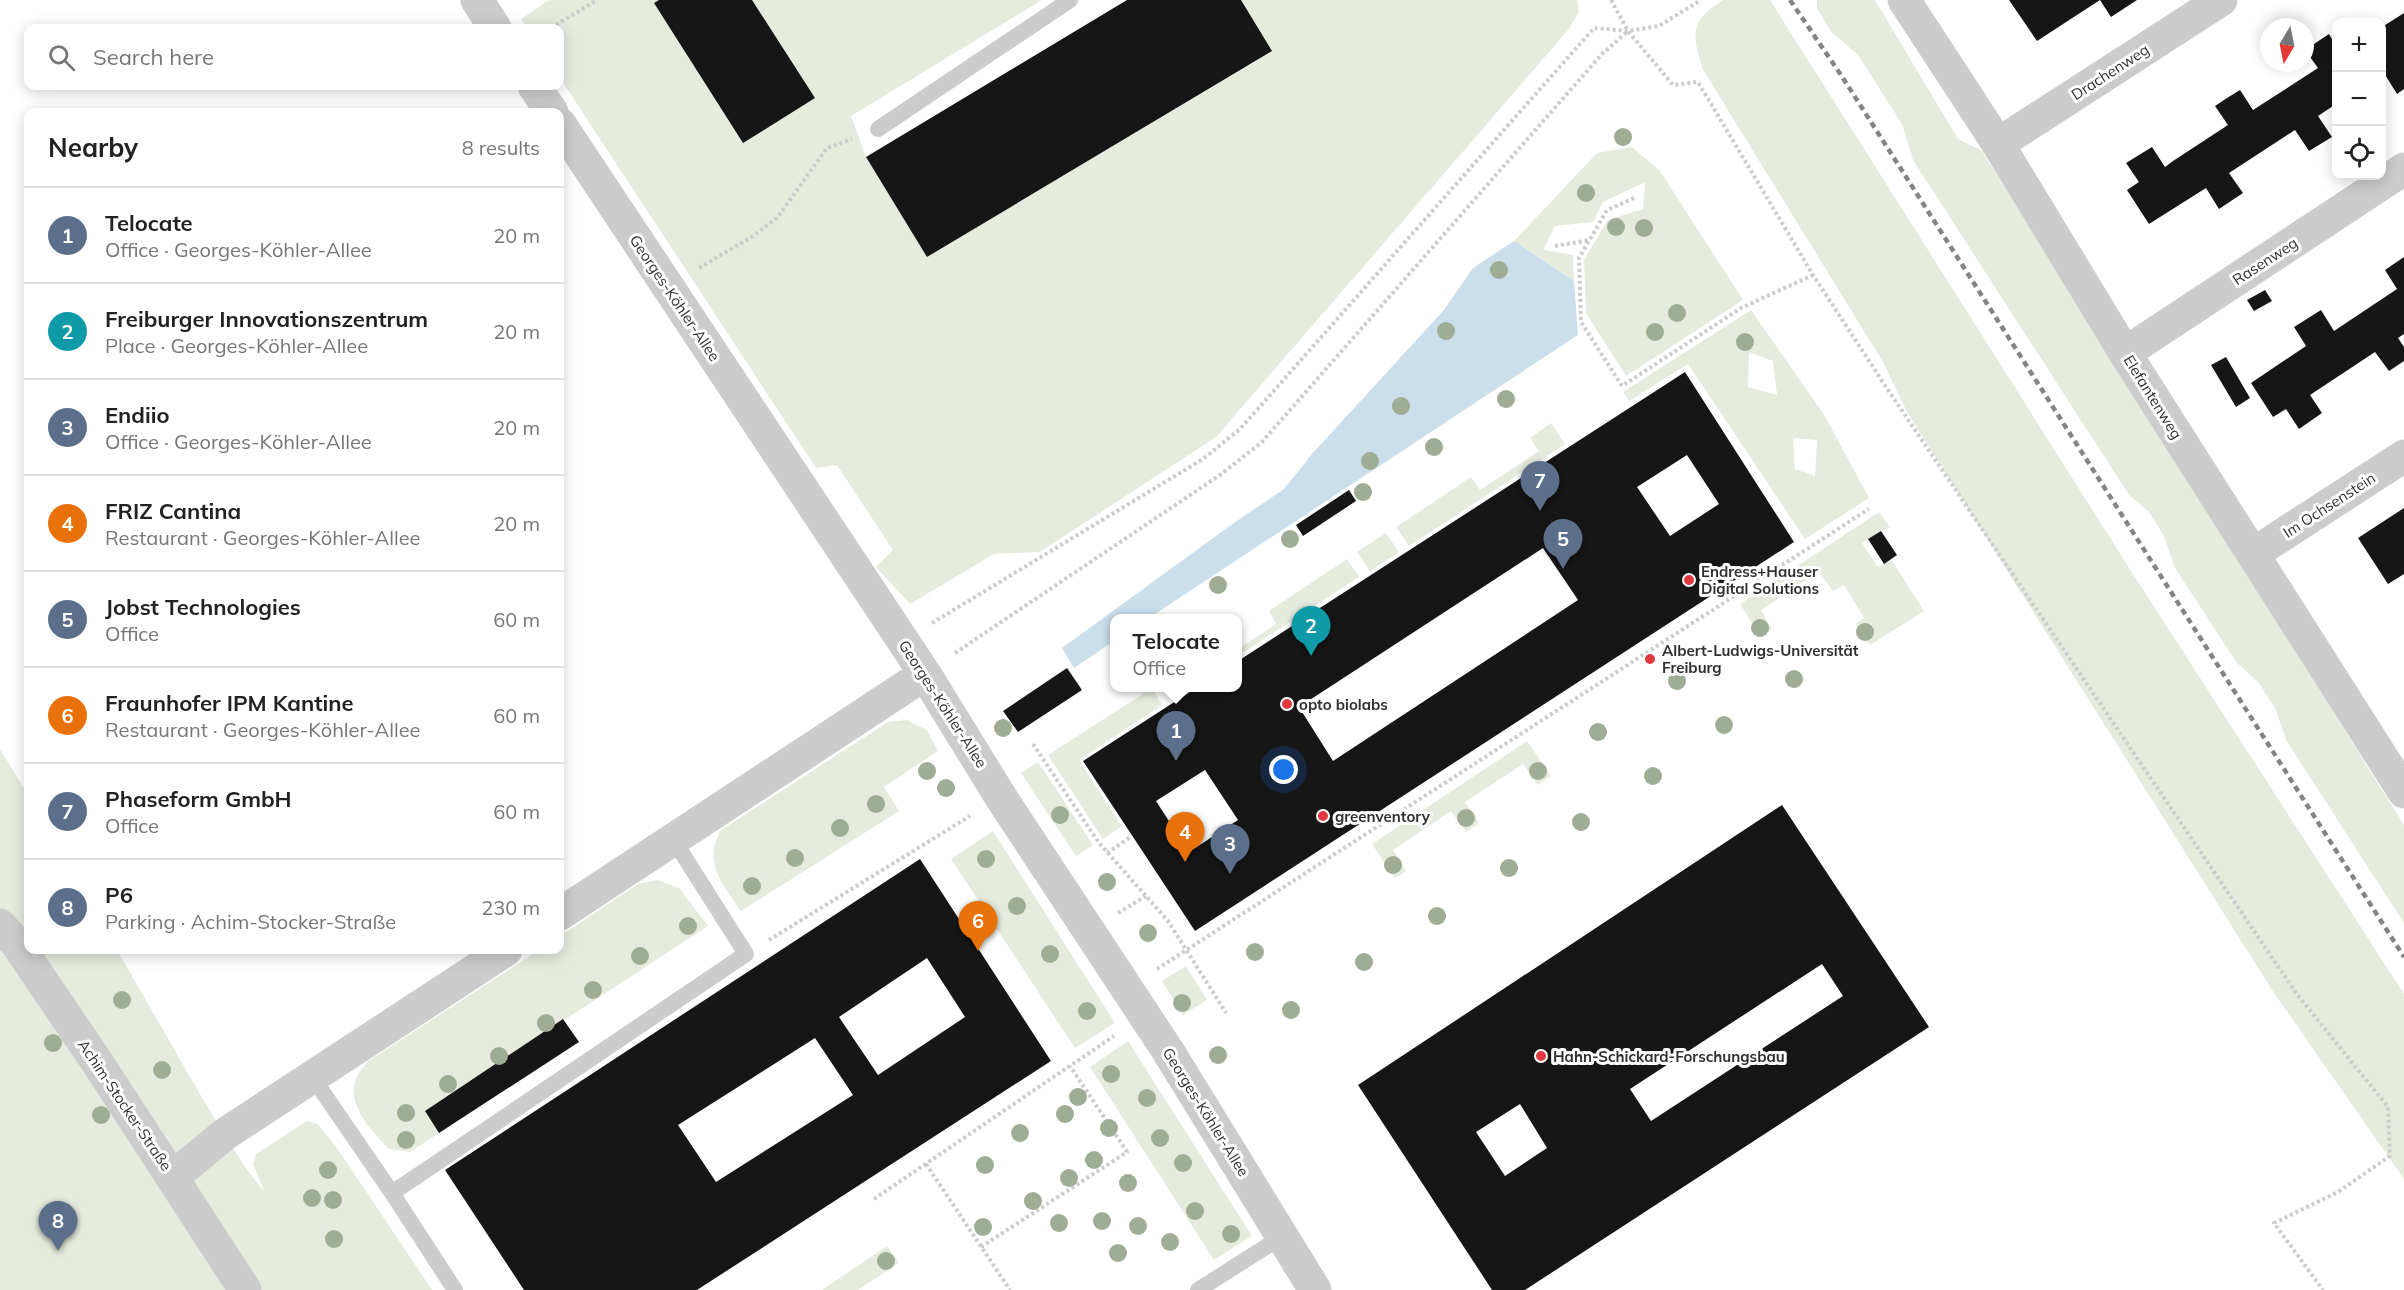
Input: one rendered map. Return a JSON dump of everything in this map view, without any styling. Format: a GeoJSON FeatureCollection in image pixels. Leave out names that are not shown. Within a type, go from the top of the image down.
{"type":"FeatureCollection","features":[{"type":"Feature","properties":{"kind":"street"},"geometry":{"type":"LineString","coordinates":[[477,0],[492,24]]}},
{"type":"Feature","properties":{"kind":"street","name":"Elefantenweg"},"geometry":{"type":"LineString","coordinates":[[1904,0],[1998,144],[2125,353],[2404,792]]}},
{"type":"Feature","properties":{"kind":"street","name":"Drachenweg"},"geometry":{"type":"LineString","coordinates":[[1998,144],[2221,0]]}},
{"type":"Feature","properties":{"kind":"street"},"geometry":{"type":"LineString","coordinates":[[537,90],[549,108]]}},
{"type":"Feature","properties":{"kind":"street","name":"Georges-Köhler-Allee"},"geometry":{"type":"LineString","coordinates":[[564,130],[925,674],[1002,799],[1146,1016],[1315,1290]]}},
{"type":"Feature","properties":{"kind":"street","name":"Rasenweg"},"geometry":{"type":"LineString","coordinates":[[2125,353],[2404,170]]}},
{"type":"Feature","properties":{"kind":"street","name":"Im Ochsenstein"},"geometry":{"type":"LineString","coordinates":[[2253,554],[2404,456]]}},
{"type":"Feature","properties":{"kind":"street"},"geometry":{"type":"LineString","coordinates":[[564,911],[925,674]]}},
{"type":"Feature","properties":{"kind":"street","name":"Achim-Stocker-Straße"},"geometry":{"type":"LineString","coordinates":[[0,925],[17,944],[50,992],[245,1290]]}},
{"type":"Feature","properties":{"kind":"street"},"geometry":{"type":"LineString","coordinates":[[173,1177],[225,1134],[500,954]]}},
{"type":"Feature","properties":{"kind":"lane"},"geometry":{"type":"LineString","coordinates":[[878,129],[1070,0]]}},
{"type":"Feature","properties":{"kind":"lane"},"geometry":{"type":"LineString","coordinates":[[392,1192],[746,954],[672,839]]}},
{"type":"Feature","properties":{"kind":"lane"},"geometry":{"type":"LineString","coordinates":[[313,1078],[392,1192],[454,1290]]}},
{"type":"Feature","properties":{"kind":"lane"},"geometry":{"type":"LineString","coordinates":[[1198,1290],[1283,1236]]}},
{"type":"Feature","properties":{"kind":"path"},"geometry":{"type":"LineString","coordinates":[[558,24],[597,0]]}},
{"type":"Feature","properties":{"kind":"path"},"geometry":{"type":"LineString","coordinates":[[1611,0],[1628,31],[1673,85],[1698,82],[1813,275],[1895,400],[2296,993],[2388,1107],[2390,1155],[2338,1192],[2274,1223],[2323,1290]]}},
{"type":"Feature","properties":{"kind":"path"},"geometry":{"type":"LineString","coordinates":[[903,641],[1203,459],[1240,429],[1594,28],[1628,31],[1659,26],[1701,0]]}},
{"type":"Feature","properties":{"kind":"path"},"geometry":{"type":"LineString","coordinates":[[925,674],[1220,475],[1262,441],[1595,63],[1628,31]]}},
{"type":"Feature","properties":{"kind":"path"},"geometry":{"type":"LineString","coordinates":[[673,294],[701,266],[753,236],[777,218],[826,148],[878,129]]}},
{"type":"Feature","properties":{"kind":"path"},"geometry":{"type":"LineString","coordinates":[[1634,198],[1607,210],[1579,258],[1581,322],[1622,386],[1742,308],[1813,275]]}},
{"type":"Feature","properties":{"kind":"path"},"geometry":{"type":"LineString","coordinates":[[1555,246],[1591,240]]}},
{"type":"Feature","properties":{"kind":"path"},"geometry":{"type":"LineString","coordinates":[[1127,988],[1869,509]]}},
{"type":"Feature","properties":{"kind":"path"},"geometry":{"type":"LineString","coordinates":[[1033,744],[1107,853],[1168,921],[1226,1013]]}},
{"type":"Feature","properties":{"kind":"path"},"geometry":{"type":"LineString","coordinates":[[746,954],[966,818],[1002,799]]}},
{"type":"Feature","properties":{"kind":"path"},"geometry":{"type":"LineString","coordinates":[[1107,853],[1132,836]]}},
{"type":"Feature","properties":{"kind":"path"},"geometry":{"type":"LineString","coordinates":[[874,1199],[1146,1016]]}},
{"type":"Feature","properties":{"kind":"path"},"geometry":{"type":"LineString","coordinates":[[981,1246],[1127,1152],[1070,1066]]}},
{"type":"Feature","properties":{"kind":"path"},"geometry":{"type":"LineString","coordinates":[[927,1164],[1010,1290]]}},
{"type":"Feature","properties":{"kind":"shaded area"},"geometry":{"type":"Polygon","coordinates":[[[549,0],[1042,0],[851,116],[866,157],[927,257],[1271,52],[1241,0],[1577,0],[1579,12],[1569,29],[1216,437],[1040,552],[994,554],[910,604],[876,567],[893,550],[837,465],[816,468],[564,84],[564,24],[524,24],[521,19],[549,0]]]}},
{"type":"Feature","properties":{"kind":"shaded area"},"geometry":{"type":"Polygon","coordinates":[[[1723,0],[1770,0],[2131,571],[2404,994],[2404,1179],[2274,993],[1907,412],[1883,362],[1702,68],[1696,46],[1696,29],[1704,15],[1723,0]]]}},
{"type":"Feature","properties":{"kind":"shaded area"},"geometry":{"type":"Polygon","coordinates":[[[1817,0],[1875,0],[1958,139],[1982,151],[2404,825],[2404,923],[2286,740],[2275,708],[2259,683],[2237,663],[2175,568],[2163,534],[2148,511],[2129,495],[1913,160],[1902,124],[1858,55],[1831,32],[1817,8],[1817,0]]]}},
{"type":"Feature","properties":{"kind":"shaded area"},"geometry":{"type":"Polygon","coordinates":[[[1632,147],[1660,171],[1743,300],[1626,376],[1586,313],[1584,260],[1608,220],[1643,209],[1645,182],[1603,202],[1593,222],[1555,226],[1543,250],[1573,255],[1574,281],[1514,241],[1597,153],[1632,147]]]}},
{"type":"Feature","properties":{"kind":"shaded area"},"geometry":{"type":"Polygon","coordinates":[[[1751,310],[1825,416],[1869,498],[1805,539],[1688,364],[1629,401],[1623,392],[1751,310]],[[1749,352],[1748,387],[1777,395],[1773,361],[1749,352]],[[1793,438],[1795,469],[1815,476],[1817,440],[1793,438]]]}},
{"type":"Feature","properties":{"kind":"shaded area"},"geometry":{"type":"Polygon","coordinates":[[[1551,423],[1565,444],[1409,546],[1396,527],[1471,477],[1480,490],[1539,451],[1530,438],[1551,423]]]}},
{"type":"Feature","properties":{"kind":"shaded area"},"geometry":{"type":"Polygon","coordinates":[[[1879,512],[1890,528],[1862,543],[1878,567],[1891,559],[1924,611],[1870,645],[1855,624],[1864,618],[1844,585],[1833,591],[1819,572],[1761,610],[1772,629],[1761,637],[1740,604],[1879,512]]]}},
{"type":"Feature","properties":{"kind":"shaded area"},"geometry":{"type":"Polygon","coordinates":[[[1386,533],[1399,552],[1370,571],[1357,552],[1386,533]]]}},
{"type":"Feature","properties":{"kind":"shaded area"},"geometry":{"type":"Polygon","coordinates":[[[1347,559],[1359,577],[1242,653],[1242,646],[1276,624],[1269,611],[1347,559]]]}},
{"type":"Feature","properties":{"kind":"shaded area"},"geometry":{"type":"Polygon","coordinates":[[[1146,692],[1154,692],[1162,705],[1079,760],[1122,826],[1103,839],[1048,755],[1146,692]]]}},
{"type":"Feature","properties":{"kind":"shaded area"},"geometry":{"type":"Polygon","coordinates":[[[907,720],[927,730],[938,751],[884,787],[899,811],[741,911],[722,882],[714,863],[716,842],[721,830],[888,722],[907,720]]]}},
{"type":"Feature","properties":{"kind":"shaded area"},"geometry":{"type":"Polygon","coordinates":[[[1527,741],[1551,776],[1538,785],[1523,764],[1465,802],[1479,823],[1466,832],[1451,811],[1393,850],[1406,871],[1395,878],[1372,844],[1527,741]]]}},
{"type":"Feature","properties":{"kind":"shaded area"},"geometry":{"type":"Polygon","coordinates":[[[0,749],[24,788],[24,954],[119,954],[204,1101],[247,1170],[264,1191],[253,1164],[256,1154],[307,1121],[318,1124],[337,1148],[432,1290],[0,1290],[0,749]]]}},
{"type":"Feature","properties":{"kind":"shaded area"},"geometry":{"type":"Polygon","coordinates":[[[1038,762],[1093,845],[1076,856],[1021,773],[1038,762]]]}},
{"type":"Feature","properties":{"kind":"shaded area"},"geometry":{"type":"Polygon","coordinates":[[[993,831],[1115,1023],[1075,1048],[951,859],[993,831]]]}},
{"type":"Feature","properties":{"kind":"shaded area"},"geometry":{"type":"Polygon","coordinates":[[[658,880],[679,888],[708,926],[425,1111],[439,1133],[410,1152],[389,1149],[362,1117],[355,1098],[356,1078],[367,1062],[533,954],[564,954],[564,933],[638,884],[658,880]]]}},
{"type":"Feature","properties":{"kind":"shaded area"},"geometry":{"type":"Polygon","coordinates":[[[1186,966],[1207,1000],[1183,1015],[1162,981],[1186,966]]]}},
{"type":"Feature","properties":{"kind":"shaded area"},"geometry":{"type":"Polygon","coordinates":[[[1128,1041],[1252,1236],[1214,1260],[1090,1067],[1128,1041]]]}},
{"type":"Feature","properties":{"kind":"shaded area"},"geometry":{"type":"Polygon","coordinates":[[[887,1246],[899,1263],[858,1290],[822,1290],[887,1246]]]}},
{"type":"Feature","properties":{"kind":"water"},"geometry":{"type":"Polygon","coordinates":[[[1514,241],[1574,281],[1578,335],[1155,614],[1110,614],[1110,644],[1074,668],[1062,648],[1284,489],[1312,454],[1443,311],[1473,268],[1514,241]]]}},
{"type":"Feature","properties":{"kind":"building"},"geometry":{"type":"Polygon","coordinates":[[[659,0],[752,0],[815,98],[743,143],[654,3],[659,0]]]}},
{"type":"Feature","properties":{"kind":"building"},"geometry":{"type":"Polygon","coordinates":[[[1127,0],[1241,0],[1272,51],[927,257],[866,157],[1127,0]]]}},
{"type":"Feature","properties":{"kind":"building"},"geometry":{"type":"Polygon","coordinates":[[[2009,0],[2100,0],[2037,41],[2009,0]]]}},
{"type":"Feature","properties":{"kind":"building"},"geometry":{"type":"Polygon","coordinates":[[[2100,0],[2137,0],[2111,17],[2100,0]]]}},
{"type":"Feature","properties":{"kind":"building"},"geometry":{"type":"Polygon","coordinates":[[[2404,13],[2404,89],[2397,94],[2386,76],[2386,24],[2404,13]]]}},
{"type":"Feature","properties":{"kind":"building"},"geometry":{"type":"Polygon","coordinates":[[[2329,34],[2332,39],[2332,107],[2318,116],[2332,137],[2309,151],[2295,130],[2229,173],[2243,193],[2219,209],[2206,188],[2149,224],[2127,190],[2139,182],[2126,163],[2152,147],[2165,167],[2228,125],[2215,106],[2227,98],[2240,90],[2253,110],[2314,72],[2318,68],[2314,62],[2314,44],[2329,34]]]}},
{"type":"Feature","properties":{"kind":"building"},"geometry":{"type":"Polygon","coordinates":[[[2404,257],[2404,334],[2398,338],[2404,347],[2404,361],[2389,371],[2375,352],[2310,395],[2322,413],[2299,429],[2286,409],[2273,417],[2251,383],[2306,346],[2294,327],[2321,310],[2334,331],[2397,289],[2385,270],[2404,257]]]}},
{"type":"Feature","properties":{"kind":"building"},"geometry":{"type":"Polygon","coordinates":[[[2265,290],[2272,301],[2254,311],[2247,300],[2265,290]]]}},
{"type":"Feature","properties":{"kind":"building"},"geometry":{"type":"Polygon","coordinates":[[[2226,357],[2250,398],[2236,407],[2211,365],[2226,357]]]}},
{"type":"Feature","properties":{"kind":"building"},"geometry":{"type":"Polygon","coordinates":[[[1685,372],[1794,542],[1195,931],[1083,761],[1190,692],[1242,692],[1242,658],[1685,372]],[[1687,455],[1637,487],[1670,536],[1719,504],[1687,455]],[[1543,548],[1299,707],[1333,761],[1578,600],[1543,548]],[[1205,770],[1156,801],[1189,852],[1238,820],[1205,770]]]}},
{"type":"Feature","properties":{"kind":"building"},"geometry":{"type":"Polygon","coordinates":[[[1349,490],[1356,501],[1303,536],[1296,525],[1349,490]]]}},
{"type":"Feature","properties":{"kind":"building"},"geometry":{"type":"Polygon","coordinates":[[[2404,508],[2404,574],[2388,584],[2358,538],[2404,508]]]}},
{"type":"Feature","properties":{"kind":"building"},"geometry":{"type":"Polygon","coordinates":[[[1881,531],[1897,555],[1884,564],[1868,539],[1881,531]]]}},
{"type":"Feature","properties":{"kind":"building"},"geometry":{"type":"Polygon","coordinates":[[[1067,668],[1082,690],[1018,732],[1003,711],[1067,668]]]}},
{"type":"Feature","properties":{"kind":"building","name":"Hahn-Schickard-Forschungsbau"},"geometry":{"type":"Polygon","coordinates":[[[1782,805],[1929,1027],[1525,1290],[1492,1290],[1358,1085],[1782,805]],[[1822,964],[1630,1089],[1651,1121],[1843,996],[1822,964]],[[1520,1104],[1476,1132],[1505,1176],[1547,1148],[1520,1104]]]}},
{"type":"Feature","properties":{"kind":"building"},"geometry":{"type":"Polygon","coordinates":[[[920,859],[1051,1061],[697,1290],[524,1290],[445,1170],[920,859]],[[927,958],[839,1017],[878,1075],[965,1017],[927,958]],[[815,1038],[678,1125],[716,1182],[853,1095],[815,1038]]]}},
{"type":"Feature","properties":{"kind":"building"},"geometry":{"type":"Polygon","coordinates":[[[563,1019],[579,1042],[439,1133],[425,1111],[563,1019]]]}},
{"type":"Feature","properties":{"kind":"railway"},"geometry":{"type":"LineString","coordinates":[[1790,0],[1841,75],[2404,957]]}},
{"type":"Feature","properties":{"kind":"place","name":"Phaseform GmbH"},"geometry":{"type":"Point","coordinates":[1540,511]}},
{"type":"Feature","properties":{"kind":"place","name":"Jobst Technologies"},"geometry":{"type":"Point","coordinates":[1563,569]}},
{"type":"Feature","properties":{"kind":"place","name":"Endress+Hauser Digital Solutions"},"geometry":{"type":"Point","coordinates":[1689,580]}},
{"type":"Feature","properties":{"kind":"place","name":"Freiburger Innovationszentrum"},"geometry":{"type":"Point","coordinates":[1311,656]}},
{"type":"Feature","properties":{"kind":"place","name":"Albert-Ludwigs-Universität Freiburg"},"geometry":{"type":"Point","coordinates":[1650,659]}},
{"type":"Feature","properties":{"kind":"place","name":"opto biolabs"},"geometry":{"type":"Point","coordinates":[1287,704]}},
{"type":"Feature","properties":{"kind":"place","name":"Telocate"},"geometry":{"type":"Point","coordinates":[1176,761]}},
{"type":"Feature","properties":{"kind":"place","name":"greenventory"},"geometry":{"type":"Point","coordinates":[1323,816]}},
{"type":"Feature","properties":{"kind":"place","name":"FRIZ Cantina"},"geometry":{"type":"Point","coordinates":[1185,862]}},
{"type":"Feature","properties":{"kind":"place","name":"Endiio"},"geometry":{"type":"Point","coordinates":[1230,874]}},
{"type":"Feature","properties":{"kind":"place","name":"Fraunhofer IPM Kantine"},"geometry":{"type":"Point","coordinates":[978,951]}},
{"type":"Feature","properties":{"kind":"place","name":"Hahn-Schickard-Forschungsbau"},"geometry":{"type":"Point","coordinates":[1541,1056]}},
{"type":"Feature","properties":{"kind":"place","name":"P6"},"geometry":{"type":"Point","coordinates":[58,1251]}}]}
